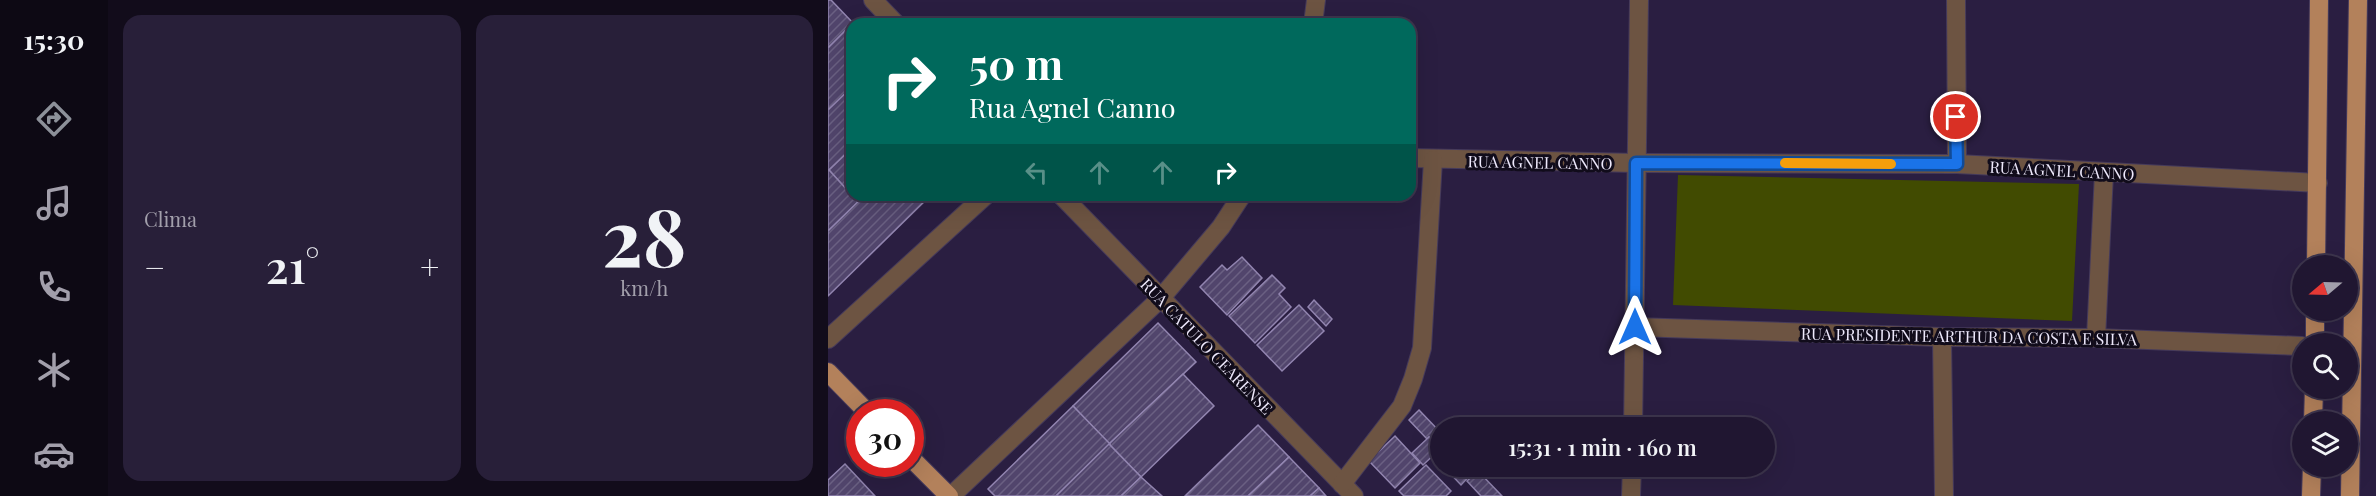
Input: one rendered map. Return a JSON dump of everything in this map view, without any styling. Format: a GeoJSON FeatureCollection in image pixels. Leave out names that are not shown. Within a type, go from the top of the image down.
{"type":"FeatureCollection","features":[{"type":"Feature","properties":{"kind":"main road"},"geometry":{"type":"LineString","coordinates":[[2316,255],[2319,0]]}},
{"type":"Feature","properties":{"kind":"main road"},"geometry":{"type":"LineString","coordinates":[[2350,496],[2358,0]]}},
{"type":"Feature","properties":{"kind":"main road"},"geometry":{"type":"LineString","coordinates":[[828,372],[854,399]]}},
{"type":"Feature","properties":{"kind":"main road"},"geometry":{"type":"LineString","coordinates":[[924,471],[950,496]]}},
{"type":"Feature","properties":{"kind":"main road"},"geometry":{"type":"LineString","coordinates":[[2312,477],[2312,496]]}},
{"type":"Feature","properties":{"kind":"street"},"geometry":{"type":"LineString","coordinates":[[873,0],[890,18]]}},
{"type":"Feature","properties":{"kind":"street"},"geometry":{"type":"LineString","coordinates":[[1314,18],[1316,0]]}},
{"type":"Feature","properties":{"kind":"street"},"geometry":{"type":"LineString","coordinates":[[1633,417],[1639,0]]}},
{"type":"Feature","properties":{"kind":"street"},"geometry":{"type":"LineString","coordinates":[[1956,0],[1957,164]]}},
{"type":"Feature","properties":{"kind":"street","name":"RUA AGNEL CANNO"},"geometry":{"type":"LineString","coordinates":[[1416,159],[1636,163],[1957,164],[2318,183]]}},
{"type":"Feature","properties":{"kind":"street"},"geometry":{"type":"LineString","coordinates":[[1348,490],[1402,406],[1422,348],[1433,160]]}},
{"type":"Feature","properties":{"kind":"street"},"geometry":{"type":"LineString","coordinates":[[2096,338],[2103,173]]}},
{"type":"Feature","properties":{"kind":"street"},"geometry":{"type":"LineString","coordinates":[[828,339],[979,201]]}},
{"type":"Feature","properties":{"kind":"street","name":"RUA CATULO CEARENSE"},"geometry":{"type":"LineString","coordinates":[[1067,201],[1348,490]]}},
{"type":"Feature","properties":{"kind":"street"},"geometry":{"type":"LineString","coordinates":[[950,496],[1161,298],[1221,228],[1238,201]]}},
{"type":"Feature","properties":{"kind":"street","name":"RUA PRESIDENTE ARTHUR DA COSTA E SILVA"},"geometry":{"type":"LineString","coordinates":[[1635,327],[1942,337],[2096,338],[2292,346]]}},
{"type":"Feature","properties":{"kind":"street"},"geometry":{"type":"LineString","coordinates":[[1942,337],[1944,496]]}},
{"type":"Feature","properties":{"kind":"street"},"geometry":{"type":"LineString","coordinates":[[1631,496],[1632,477]]}},
{"type":"Feature","properties":{"kind":"green space"},"geometry":{"type":"Polygon","coordinates":[[[1678,175],[2079,184],[2072,321],[1673,305],[1678,175]]]}},
{"type":"Feature","properties":{"kind":"building"},"geometry":{"type":"Polygon","coordinates":[[[828,0],[831,0],[848,18],[846,18],[846,30],[828,48],[828,0]]]}},
{"type":"Feature","properties":{"kind":"building"},"geometry":{"type":"Polygon","coordinates":[[[846,30],[846,93],[828,110],[828,48],[846,30]]]}},
{"type":"Feature","properties":{"kind":"building"},"geometry":{"type":"Polygon","coordinates":[[[846,93],[846,154],[828,171],[828,110],[846,93]]]}},
{"type":"Feature","properties":{"kind":"building"},"geometry":{"type":"Polygon","coordinates":[[[846,154],[846,189],[829,170],[846,154]]]}},
{"type":"Feature","properties":{"kind":"building"},"geometry":{"type":"Polygon","coordinates":[[[828,171],[846,189],[846,201],[858,202],[828,231],[828,171]]]}},
{"type":"Feature","properties":{"kind":"building"},"geometry":{"type":"Polygon","coordinates":[[[859,201],[925,201],[828,296],[828,231],[859,201]]]}},
{"type":"Feature","properties":{"kind":"building"},"geometry":{"type":"Polygon","coordinates":[[[1242,257],[1262,278],[1227,315],[1200,287],[1222,265],[1227,270],[1242,257]]]}},
{"type":"Feature","properties":{"kind":"building"},"geometry":{"type":"Polygon","coordinates":[[[1272,275],[1285,288],[1279,294],[1291,307],[1255,343],[1229,316],[1272,275]]]}},
{"type":"Feature","properties":{"kind":"building"},"geometry":{"type":"Polygon","coordinates":[[[1314,300],[1332,319],[1326,326],[1308,307],[1314,300]]]}},
{"type":"Feature","properties":{"kind":"building"},"geometry":{"type":"Polygon","coordinates":[[[1299,305],[1324,331],[1282,371],[1257,345],[1299,305]]]}},
{"type":"Feature","properties":{"kind":"building"},"geometry":{"type":"Polygon","coordinates":[[[1158,323],[1196,362],[1109,444],[1073,406],[1158,323]]]}},
{"type":"Feature","properties":{"kind":"building"},"geometry":{"type":"Polygon","coordinates":[[[1183,374],[1214,406],[1141,477],[1109,444],[1183,374]]]}},
{"type":"Feature","properties":{"kind":"building"},"geometry":{"type":"Polygon","coordinates":[[[1073,406],[1110,444],[1056,496],[995,496],[988,489],[1073,406]]]}},
{"type":"Feature","properties":{"kind":"building"},"geometry":{"type":"Polygon","coordinates":[[[1419,410],[1430,422],[1430,438],[1427,439],[1409,420],[1419,410]]]}},
{"type":"Feature","properties":{"kind":"building"},"geometry":{"type":"Polygon","coordinates":[[[1258,425],[1289,457],[1248,496],[1185,496],[1258,425]]]}},
{"type":"Feature","properties":{"kind":"building"},"geometry":{"type":"Polygon","coordinates":[[[1395,436],[1420,463],[1395,488],[1369,461],[1395,436]]]}},
{"type":"Feature","properties":{"kind":"building"},"geometry":{"type":"Polygon","coordinates":[[[1430,438],[1430,458],[1423,465],[1412,453],[1430,438]]]}},
{"type":"Feature","properties":{"kind":"building"},"geometry":{"type":"Polygon","coordinates":[[[1109,444],[1141,477],[1121,496],[1056,496],[1109,444]]]}},
{"type":"Feature","properties":{"kind":"building"},"geometry":{"type":"Polygon","coordinates":[[[1289,457],[1319,488],[1310,496],[1248,496],[1289,457]]]}},
{"type":"Feature","properties":{"kind":"building"},"geometry":{"type":"Polygon","coordinates":[[[845,464],[846,477],[857,477],[875,496],[828,496],[828,480],[845,464]]]}},
{"type":"Feature","properties":{"kind":"building"},"geometry":{"type":"Polygon","coordinates":[[[1426,465],[1430,469],[1430,477],[1438,477],[1451,491],[1446,496],[1404,496],[1399,491],[1426,465]]]}},
{"type":"Feature","properties":{"kind":"building"},"geometry":{"type":"Polygon","coordinates":[[[1141,477],[1162,496],[1121,496],[1141,477]]]}},
{"type":"Feature","properties":{"kind":"building"},"geometry":{"type":"Polygon","coordinates":[[[1453,477],[1468,477],[1461,485],[1453,477]]]}},
{"type":"Feature","properties":{"kind":"building"},"geometry":{"type":"Polygon","coordinates":[[[1471,477],[1484,477],[1502,496],[1481,496],[1467,481],[1471,477]]]}},
{"type":"Feature","properties":{"kind":"building"},"geometry":{"type":"Polygon","coordinates":[[[1319,488],[1326,496],[1310,496],[1319,488]]]}},
{"type":"Feature","properties":{"kind":"slow traffic"},"geometry":{"type":"LineString","coordinates":[[1785,163],[1891,164]]}},
{"type":"Feature","properties":{"kind":"route"},"geometry":{"type":"LineString","coordinates":[[1635,327],[1636,163],[1957,164],[1956,117]]}}]}
